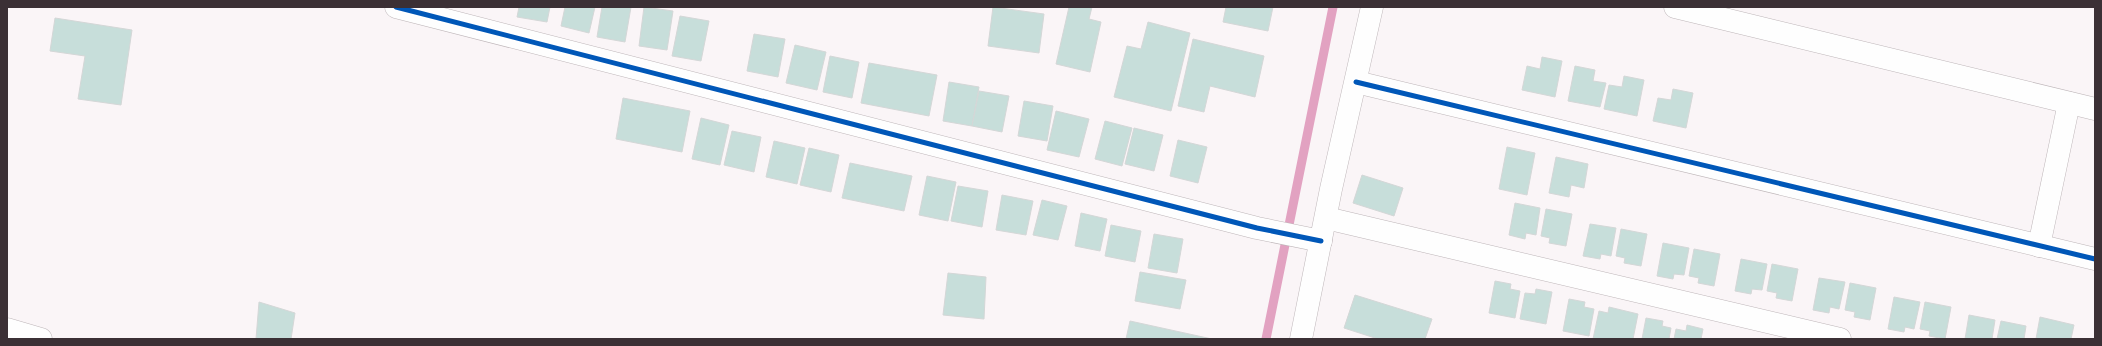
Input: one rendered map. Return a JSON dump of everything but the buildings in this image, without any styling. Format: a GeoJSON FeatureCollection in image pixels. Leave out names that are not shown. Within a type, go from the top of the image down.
{"type":"FeatureCollection","features":[{"type":"Feature","properties":{"kind":"street"},"geometry":{"type":"LineString","coordinates":[[396,7],[1257,228],[1313,238]]}},
{"type":"Feature","properties":{"kind":"street"},"geometry":{"type":"LineString","coordinates":[[1301,339],[1313,238],[1326,218],[1372,7]]}},
{"type":"Feature","properties":{"kind":"street"},"geometry":{"type":"LineString","coordinates":[[1675,7],[2095,109]]}},
{"type":"Feature","properties":{"kind":"street"},"geometry":{"type":"LineString","coordinates":[[1356,82],[2095,259]]}},
{"type":"Feature","properties":{"kind":"street"},"geometry":{"type":"LineString","coordinates":[[2040,246],[2069,102]]}},
{"type":"Feature","properties":{"kind":"street"},"geometry":{"type":"LineString","coordinates":[[1326,218],[1840,339]]}},
{"type":"Feature","properties":{"kind":"street"},"geometry":{"type":"LineString","coordinates":[[7,329],[41,339]]}},
{"type":"Feature","properties":{"kind":"waterway"},"geometry":{"type":"LineString","coordinates":[[1266,339],[1333,7]]}},
{"type":"Feature","properties":{"kind":"cycle path"},"geometry":{"type":"LineString","coordinates":[[396,7],[1257,228],[1321,241]]}},
{"type":"Feature","properties":{"kind":"cycle path"},"geometry":{"type":"LineString","coordinates":[[1356,82],[2095,259]]}}]}
